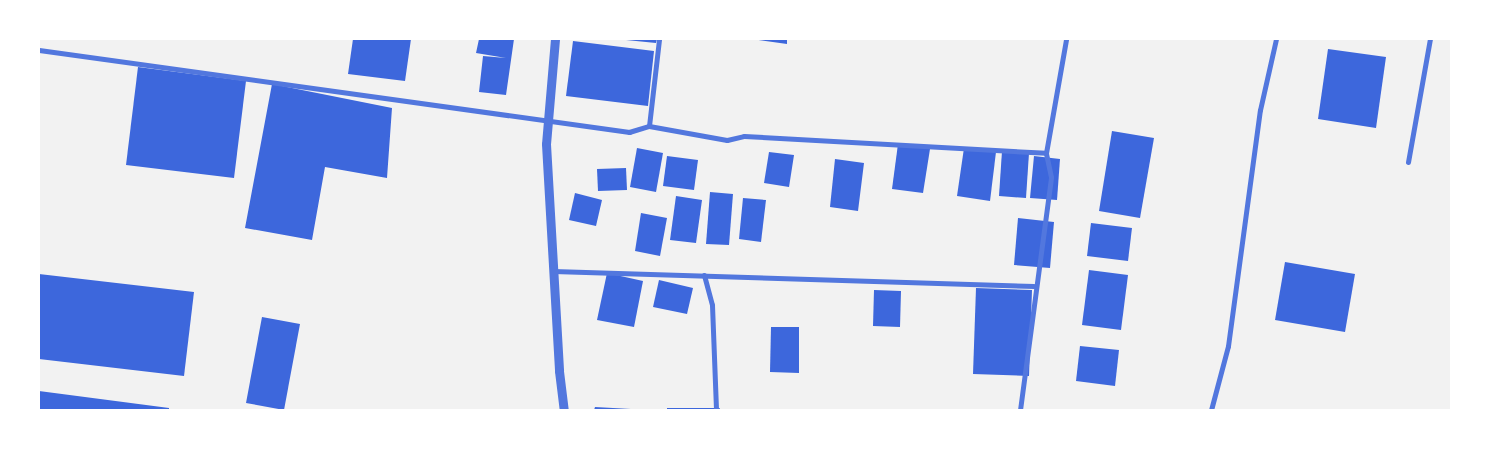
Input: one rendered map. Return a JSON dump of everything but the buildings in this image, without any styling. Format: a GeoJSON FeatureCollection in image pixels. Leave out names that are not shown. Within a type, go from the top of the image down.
{"type":"FeatureCollection","features":[{"type":"Feature","properties":{"kind":"street"},"geometry":{"type":"LineString","coordinates":[[555,39],[546,144],[553,271],[564,410]]}},
{"type":"Feature","properties":{"kind":"street"},"geometry":{"type":"LineString","coordinates":[[649,126],[659,39]]}},
{"type":"Feature","properties":{"kind":"street"},"geometry":{"type":"LineString","coordinates":[[1020,410],[1034,286],[1050,177],[1046,154],[1066,39]]}},
{"type":"Feature","properties":{"kind":"street"},"geometry":{"type":"LineString","coordinates":[[1211,410],[1228,346],[1260,110],[1276,39]]}},
{"type":"Feature","properties":{"kind":"street"},"geometry":{"type":"LineString","coordinates":[[1408,162],[1430,39]]}},
{"type":"Feature","properties":{"kind":"street"},"geometry":{"type":"LineString","coordinates":[[39,50],[548,123],[629,132],[649,126],[727,140],[744,136],[1046,154]]}},
{"type":"Feature","properties":{"kind":"street"},"geometry":{"type":"LineString","coordinates":[[553,271],[1034,286]]}},
{"type":"Feature","properties":{"kind":"street"},"geometry":{"type":"LineString","coordinates":[[704,275],[712,305],[716,410]]}}]}
